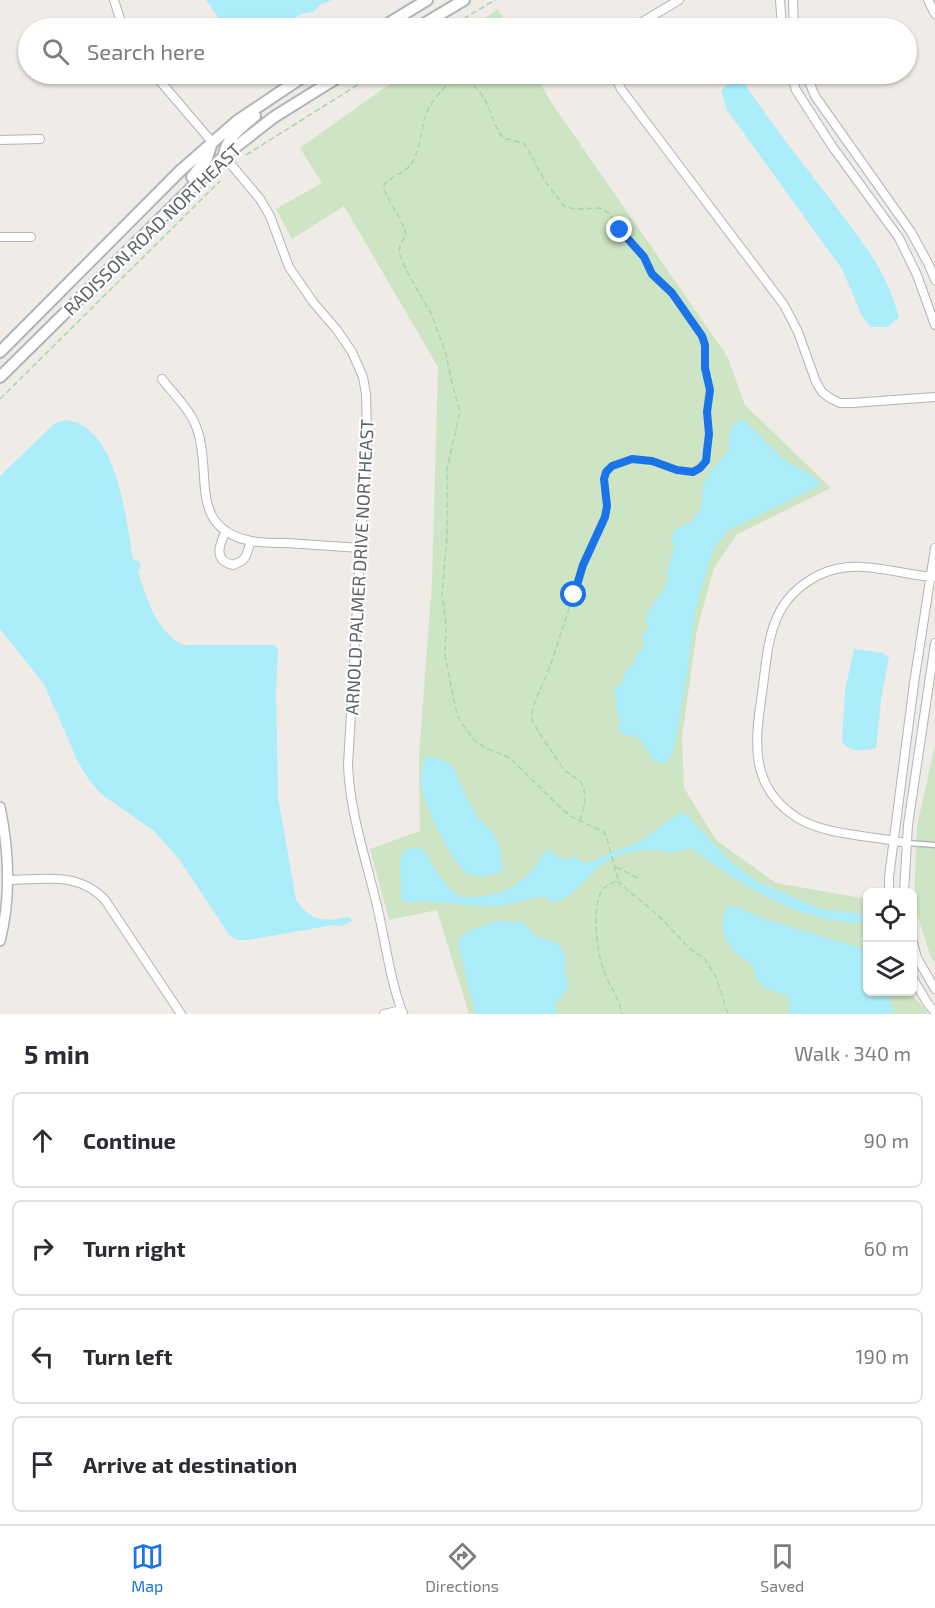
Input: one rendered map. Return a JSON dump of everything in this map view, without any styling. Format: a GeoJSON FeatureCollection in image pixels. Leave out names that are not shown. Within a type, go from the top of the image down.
{"type":"FeatureCollection","features":[{"type":"Feature","properties":{"kind":"main road"},"geometry":{"type":"LineString","coordinates":[[397,18],[427,0]]}},
{"type":"Feature","properties":{"kind":"main road"},"geometry":{"type":"LineString","coordinates":[[434,18],[464,0]]}},
{"type":"Feature","properties":{"kind":"main road","name":"RADISSON ROAD NORTHEAST"},"geometry":{"type":"LineString","coordinates":[[0,352],[180,171],[212,142],[265,101],[291,84]]}},
{"type":"Feature","properties":{"kind":"main road","name":"RADISSON ROAD NORTHEAST"},"geometry":{"type":"LineString","coordinates":[[0,376],[224,156],[274,117],[327,84]]}},
{"type":"Feature","properties":{"kind":"main road"},"geometry":{"type":"LineString","coordinates":[[224,156],[225,150],[238,130],[260,112],[265,101]]}},
{"type":"Feature","properties":{"kind":"main road"},"geometry":{"type":"LineString","coordinates":[[170,208],[172,197],[201,167],[211,150],[212,142]]}},
{"type":"Feature","properties":{"kind":"street"},"geometry":{"type":"LineString","coordinates":[[114,0],[120,18]]}},
{"type":"Feature","properties":{"kind":"street"},"geometry":{"type":"LineString","coordinates":[[649,18],[680,0]]}},
{"type":"Feature","properties":{"kind":"street"},"geometry":{"type":"LineString","coordinates":[[780,0],[781,18]]}},
{"type":"Feature","properties":{"kind":"street"},"geometry":{"type":"LineString","coordinates":[[793,0],[794,18]]}},
{"type":"Feature","properties":{"kind":"street"},"geometry":{"type":"LineString","coordinates":[[928,0],[935,14]]}},
{"type":"Feature","properties":{"kind":"street"},"geometry":{"type":"LineString","coordinates":[[163,84],[212,142]]}},
{"type":"Feature","properties":{"kind":"street"},"geometry":{"type":"LineString","coordinates":[[619,84],[774,290],[798,332],[816,382],[822,392],[840,403],[935,397]]}},
{"type":"Feature","properties":{"kind":"street"},"geometry":{"type":"LineString","coordinates":[[794,84],[832,146],[898,238],[917,275],[935,325]]}},
{"type":"Feature","properties":{"kind":"street"},"geometry":{"type":"LineString","coordinates":[[810,84],[814,96],[911,232],[935,280]]}},
{"type":"Feature","properties":{"kind":"street"},"geometry":{"type":"LineString","coordinates":[[0,140],[40,139]]}},
{"type":"Feature","properties":{"kind":"street","name":"ARNOLD PALMER DRIVE NORTHEAST"},"geometry":{"type":"LineString","coordinates":[[224,156],[260,199],[270,216],[289,267],[313,302],[342,337],[352,352],[363,377],[366,394],[367,434],[348,765],[349,789],[378,911],[389,969],[402,1012]]}},
{"type":"Feature","properties":{"kind":"street"},"geometry":{"type":"LineString","coordinates":[[0,237],[31,237]]}},
{"type":"Feature","properties":{"kind":"street"},"geometry":{"type":"LineString","coordinates":[[162,379],[192,416],[202,449],[205,498],[208,510],[226,531],[251,541],[361,548]]}},
{"type":"Feature","properties":{"kind":"street"},"geometry":{"type":"LineString","coordinates":[[226,531],[218,550],[219,556],[227,563],[233,565],[242,561],[251,541]]}},
{"type":"Feature","properties":{"kind":"street"},"geometry":{"type":"LineString","coordinates":[[889,888],[914,682],[933,577],[935,548]]}},
{"type":"Feature","properties":{"kind":"street"},"geometry":{"type":"LineString","coordinates":[[906,843],[827,829],[796,817],[776,798],[762,773],[756,751],[757,725],[773,625],[787,600],[796,591],[821,573],[852,566],[866,566],[933,577]]}},
{"type":"Feature","properties":{"kind":"street"},"geometry":{"type":"LineString","coordinates":[[904,888],[906,843],[935,643]]}},
{"type":"Feature","properties":{"kind":"street"},"geometry":{"type":"LineString","coordinates":[[0,807],[5,840],[7,880],[4,927],[0,941]]}},
{"type":"Feature","properties":{"kind":"street"},"geometry":{"type":"LineString","coordinates":[[7,880],[76,880],[96,890],[181,1014]]}},
{"type":"Feature","properties":{"kind":"street"},"geometry":{"type":"LineString","coordinates":[[913,942],[917,958],[935,989]]}},
{"type":"Feature","properties":{"kind":"street"},"geometry":{"type":"LineString","coordinates":[[917,985],[935,1012]]}},
{"type":"Feature","properties":{"kind":"street"},"geometry":{"type":"LineString","coordinates":[[384,1014],[402,1012]]}},
{"type":"Feature","properties":{"kind":"lane"},"geometry":{"type":"LineString","coordinates":[[906,843],[935,844]]}},
{"type":"Feature","properties":{"kind":"path"},"geometry":{"type":"LineString","coordinates":[[465,18],[495,0]]}},
{"type":"Feature","properties":{"kind":"path"},"geometry":{"type":"LineString","coordinates":[[246,155],[359,84]]}},
{"type":"Feature","properties":{"kind":"path"},"geometry":{"type":"LineString","coordinates":[[447,84],[426,111],[419,140],[420,147],[412,163],[407,169],[384,184],[385,192],[405,229],[406,235],[399,252],[406,270],[430,313],[446,354],[460,412],[445,483],[447,536],[442,594],[446,624],[446,665],[456,710],[459,719],[474,740],[510,758],[562,809],[580,821],[604,832],[617,880],[659,916],[689,948],[704,958],[716,977],[728,1014]]}},
{"type":"Feature","properties":{"kind":"path"},"geometry":{"type":"LineString","coordinates":[[470,84],[477,88],[489,107],[503,138],[523,143],[550,191],[564,206],[575,209],[600,208],[609,213],[624,236],[644,257],[652,274],[672,293],[699,328],[705,345],[705,368],[710,390],[706,461],[693,472],[685,472],[652,461],[632,459],[612,466],[606,472],[604,479],[607,506],[605,517],[583,565],[550,667],[532,706],[532,720],[540,734],[564,770],[581,782],[584,789],[585,802],[580,821]]}},
{"type":"Feature","properties":{"kind":"path"},"geometry":{"type":"LineString","coordinates":[[0,399],[220,181]]}},
{"type":"Feature","properties":{"kind":"path"},"geometry":{"type":"LineString","coordinates":[[615,867],[638,878]]}},
{"type":"Feature","properties":{"kind":"path"},"geometry":{"type":"LineString","coordinates":[[617,880],[604,887],[599,895],[597,926],[603,970],[616,992],[622,1014]]}},
{"type":"Feature","properties":{"kind":"green space"},"geometry":{"type":"Polygon","coordinates":[[[498,9],[503,18],[485,18],[498,9]]]}},
{"type":"Feature","properties":{"kind":"green space"},"geometry":{"type":"Polygon","coordinates":[[[390,84],[541,84],[727,356],[745,405],[831,488],[737,534],[714,568],[697,629],[682,737],[684,788],[716,840],[776,883],[863,898],[863,996],[913,996],[929,1014],[469,1014],[437,910],[389,920],[370,849],[420,831],[419,756],[432,582],[438,367],[344,206],[292,239],[276,209],[322,183],[300,148],[390,84]]]}},
{"type":"Feature","properties":{"kind":"green space"},"geometry":{"type":"Polygon","coordinates":[[[935,745],[935,962],[931,958],[917,913],[917,888],[915,888],[917,826],[935,745]]]}},
{"type":"Feature","properties":{"kind":"water"},"geometry":{"type":"Polygon","coordinates":[[[206,0],[332,0],[320,5],[313,12],[294,18],[219,18],[206,0]]]}},
{"type":"Feature","properties":{"kind":"water"},"geometry":{"type":"Polygon","coordinates":[[[745,84],[862,241],[894,300],[899,318],[887,327],[871,327],[863,318],[842,269],[727,110],[721,91],[726,85],[745,84]]]}},
{"type":"Feature","properties":{"kind":"water"},"geometry":{"type":"Polygon","coordinates":[[[65,420],[83,425],[97,438],[108,455],[122,498],[133,559],[141,565],[138,572],[145,593],[159,623],[166,631],[183,645],[273,645],[278,648],[276,691],[278,797],[296,900],[307,913],[319,919],[332,920],[349,917],[353,921],[342,926],[333,925],[248,940],[237,940],[230,936],[179,859],[154,831],[101,794],[89,780],[78,762],[44,684],[0,629],[0,476],[54,424],[65,420]]]}},
{"type":"Feature","properties":{"kind":"water"},"geometry":{"type":"Polygon","coordinates":[[[744,420],[783,459],[814,477],[821,485],[728,530],[713,550],[695,611],[686,682],[674,748],[667,763],[654,761],[640,739],[635,735],[629,737],[617,729],[621,724],[613,688],[622,684],[625,671],[634,665],[635,656],[644,647],[642,635],[649,629],[646,615],[668,582],[667,570],[674,549],[671,537],[673,531],[691,522],[701,509],[703,486],[709,473],[729,450],[729,435],[736,421],[744,420]]]}},
{"type":"Feature","properties":{"kind":"water"},"geometry":{"type":"Polygon","coordinates":[[[854,649],[883,653],[889,657],[881,700],[876,748],[866,750],[848,748],[842,741],[845,690],[854,649]]]}},
{"type":"Feature","properties":{"kind":"water"},"geometry":{"type":"Polygon","coordinates":[[[433,757],[447,762],[454,768],[477,817],[494,835],[499,845],[503,868],[497,873],[488,876],[469,874],[448,849],[429,810],[421,786],[425,758],[433,757]]]}},
{"type":"Feature","properties":{"kind":"water"},"geometry":{"type":"Polygon","coordinates":[[[678,814],[687,815],[732,863],[758,882],[824,910],[863,915],[863,923],[841,922],[795,910],[752,889],[691,848],[678,852],[642,850],[616,857],[598,867],[570,894],[555,902],[537,897],[491,906],[401,902],[400,857],[406,849],[418,847],[424,851],[454,892],[463,897],[477,897],[498,893],[516,884],[532,870],[544,852],[551,851],[562,859],[575,856],[580,862],[590,862],[641,841],[678,814]]]}},
{"type":"Feature","properties":{"kind":"water"},"geometry":{"type":"Polygon","coordinates":[[[734,906],[767,920],[861,948],[863,950],[863,996],[888,996],[893,1009],[892,1014],[789,1014],[790,1001],[786,994],[764,987],[751,964],[737,954],[729,944],[723,926],[727,907],[734,906]]]}},
{"type":"Feature","properties":{"kind":"water"},"geometry":{"type":"Polygon","coordinates":[[[496,921],[524,923],[536,936],[557,943],[561,947],[565,954],[565,972],[569,986],[554,1007],[558,1014],[476,1014],[459,949],[459,941],[467,932],[496,921]]]}},
{"type":"Feature","properties":{"kind":"route"},"geometry":{"type":"LineString","coordinates":[[574,595],[583,565],[605,517],[607,506],[604,479],[606,472],[612,466],[632,459],[652,461],[685,472],[693,472],[706,461],[710,390],[702,336],[699,328],[672,293],[652,274],[638,249],[620,230]]}}]}
